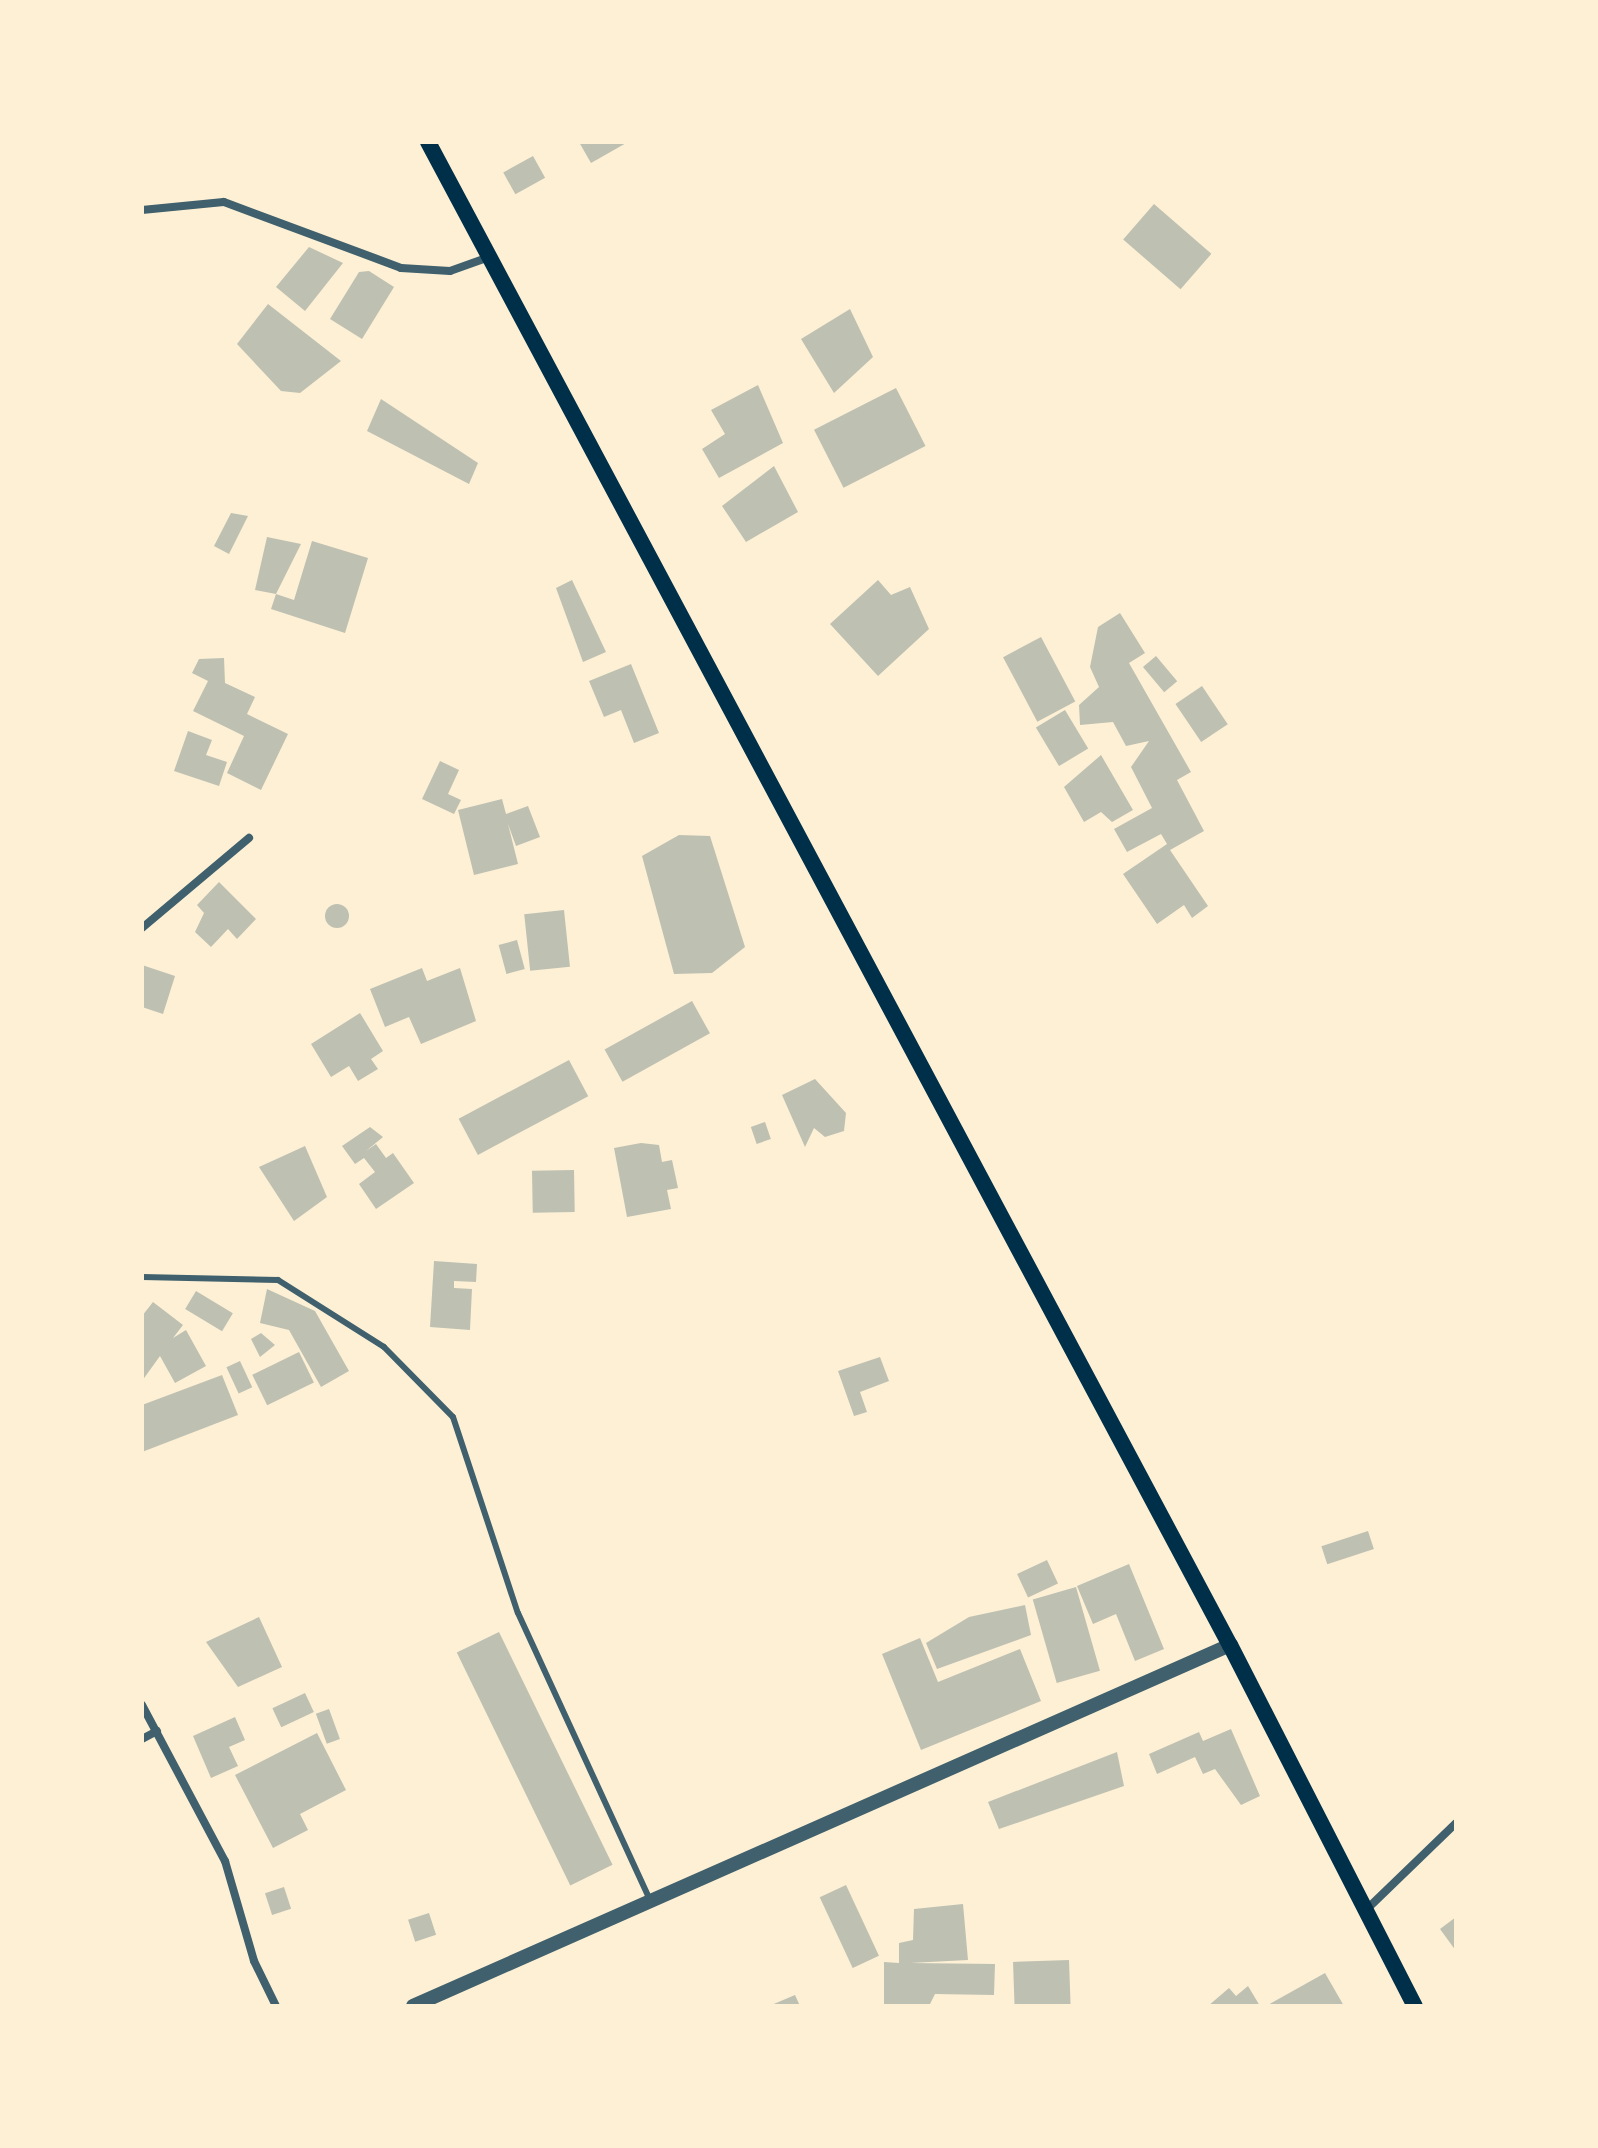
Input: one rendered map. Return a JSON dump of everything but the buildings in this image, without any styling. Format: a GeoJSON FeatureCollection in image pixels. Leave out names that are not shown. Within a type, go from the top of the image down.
{"type":"FeatureCollection","features":[{"type":"Feature","properties":{"kind":"main road"},"geometry":{"type":"LineString","coordinates":[[428,142],[1230,1645],[1415,2006]]}},
{"type":"Feature","properties":{"kind":"street"},"geometry":{"type":"LineString","coordinates":[[142,210],[224,202],[401,268],[450,271],[489,257]]}},
{"type":"Feature","properties":{"kind":"street"},"geometry":{"type":"LineString","coordinates":[[142,928],[249,838]]}},
{"type":"Feature","properties":{"kind":"street"},"geometry":{"type":"LineString","coordinates":[[413,2006],[649,1898],[1230,1645]]}},
{"type":"Feature","properties":{"kind":"street"},"geometry":{"type":"LineString","coordinates":[[142,1705],[225,1861],[254,1961],[276,2006]]}},
{"type":"Feature","properties":{"kind":"street"},"geometry":{"type":"LineString","coordinates":[[142,1739],[157,1731]]}},
{"type":"Feature","properties":{"kind":"street"},"geometry":{"type":"LineString","coordinates":[[1365,1911],[1456,1823]]}},
{"type":"Feature","properties":{"kind":"lane"},"geometry":{"type":"LineString","coordinates":[[142,1277],[278,1280],[384,1347],[453,1417],[518,1613],[649,1898]]}}]}
